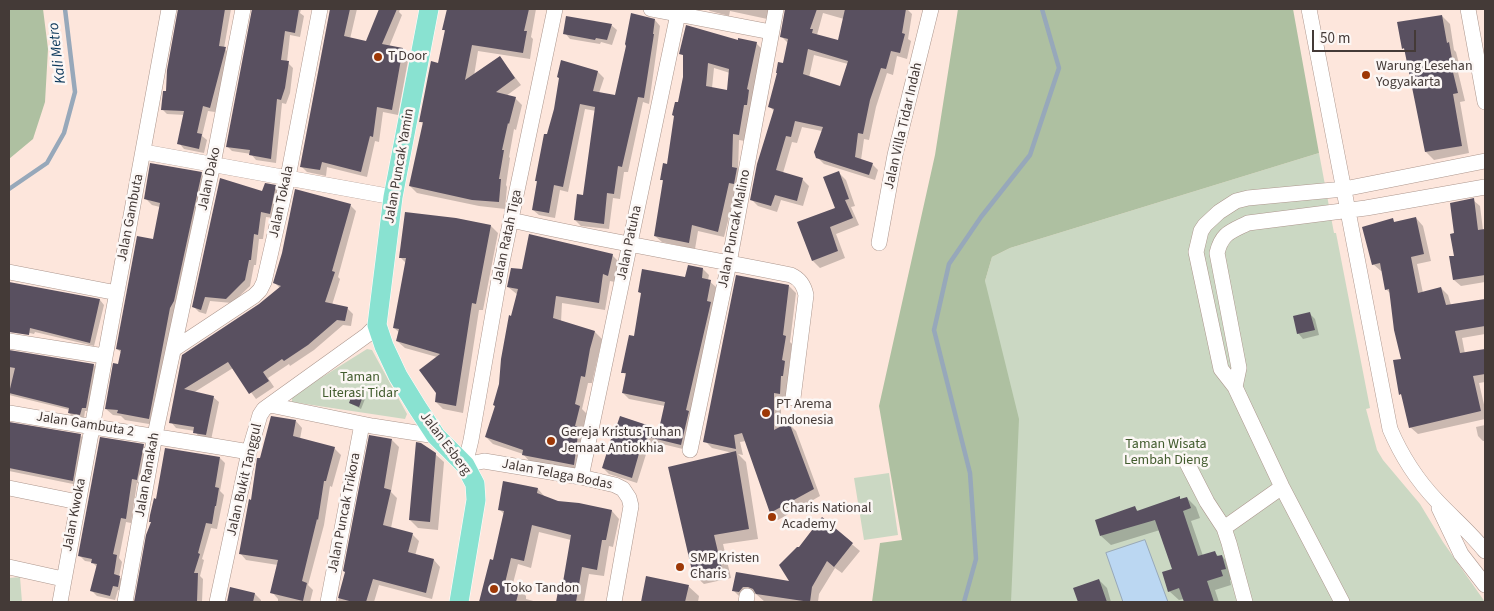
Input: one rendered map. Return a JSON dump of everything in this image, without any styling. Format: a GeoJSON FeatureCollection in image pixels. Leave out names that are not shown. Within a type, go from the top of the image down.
{"type":"FeatureCollection","features":[{"type":"Feature","properties":{"kind":"main road","name":"Jalan Puncak Yamin"},"geometry":{"type":"LineString","coordinates":[[377,325],[393,197],[429,9]]}},
{"type":"Feature","properties":{"kind":"main road","name":"Jalan Esberg"},"geometry":{"type":"LineString","coordinates":[[377,325],[384,346],[398,376],[436,436],[465,465],[475,484],[476,500],[459,602]]}},
{"type":"Feature","properties":{"kind":"street","name":"Jalan Gambuta"},"geometry":{"type":"LineString","coordinates":[[92,428],[169,9]]}},
{"type":"Feature","properties":{"kind":"street","name":"Jalan Dako"},"geometry":{"type":"LineString","coordinates":[[174,349],[243,9]]}},
{"type":"Feature","properties":{"kind":"street","name":"Jalan Tokala"},"geometry":{"type":"LineString","coordinates":[[174,349],[260,290],[264,282],[288,177],[320,9]]}},
{"type":"Feature","properties":{"kind":"street","name":"Jalan Ratah Tiga"},"geometry":{"type":"LineString","coordinates":[[465,465],[502,262],[555,9]]}},
{"type":"Feature","properties":{"kind":"street"},"geometry":{"type":"LineString","coordinates":[[651,9],[679,12],[771,32]]}},
{"type":"Feature","properties":{"kind":"street","name":"Jalan Puncak Malino"},"geometry":{"type":"LineString","coordinates":[[690,450],[729,263],[776,9]]}},
{"type":"Feature","properties":{"kind":"street","name":"Jalan Villa Tidar Indah"},"geometry":{"type":"LineString","coordinates":[[879,243],[895,155],[932,9]]}},
{"type":"Feature","properties":{"kind":"street"},"geometry":{"type":"LineString","coordinates":[[1309,9],[1390,429],[1406,462],[1436,499],[1480,536],[1485,552]]}},
{"type":"Feature","properties":{"kind":"street"},"geometry":{"type":"LineString","coordinates":[[1468,9],[1485,102]]}},
{"type":"Feature","properties":{"kind":"street","name":"Jalan Patuha"},"geometry":{"type":"LineString","coordinates":[[581,477],[585,466],[629,245],[679,12]]}},
{"type":"Feature","properties":{"kind":"street"},"geometry":{"type":"LineString","coordinates":[[144,152],[393,197]]}},
{"type":"Feature","properties":{"kind":"street"},"geometry":{"type":"LineString","coordinates":[[1342,602],[1282,487],[1235,387],[1221,369],[1196,252],[1201,231],[1219,212],[1236,201],[1248,198],[1344,189],[1485,162]]}},
{"type":"Feature","properties":{"kind":"street"},"geometry":{"type":"LineString","coordinates":[[1235,387],[1239,368],[1217,253],[1221,240],[1232,231],[1248,223],[1366,208],[1485,187]]}},
{"type":"Feature","properties":{"kind":"street"},"geometry":{"type":"LineString","coordinates":[[512,220],[629,245],[791,275],[796,278],[805,289],[806,295],[793,398]]}},
{"type":"Feature","properties":{"kind":"street"},"geometry":{"type":"LineString","coordinates":[[1201,231],[1221,240]]}},
{"type":"Feature","properties":{"kind":"street"},"geometry":{"type":"LineString","coordinates":[[9,272],[117,293]]}},
{"type":"Feature","properties":{"kind":"street","name":"Jalan Bukit Tanggul"},"geometry":{"type":"LineString","coordinates":[[217,602],[260,414],[264,409],[354,345],[377,325]]}},
{"type":"Feature","properties":{"kind":"street"},"geometry":{"type":"LineString","coordinates":[[9,341],[104,356]]}},
{"type":"Feature","properties":{"kind":"street","name":"Jalan Ranakah"},"geometry":{"type":"LineString","coordinates":[[125,602],[155,435],[174,349]]}},
{"type":"Feature","properties":{"kind":"street"},"geometry":{"type":"LineString","coordinates":[[270,405],[362,424],[436,436]]}},
{"type":"Feature","properties":{"kind":"street","name":"Jalan Gambuta 2"},"geometry":{"type":"LineString","coordinates":[[9,413],[92,428],[155,435],[250,452]]}},
{"type":"Feature","properties":{"kind":"street","name":"Jalan Puncak Trikora"},"geometry":{"type":"LineString","coordinates":[[328,602],[362,424]]}},
{"type":"Feature","properties":{"kind":"street","name":"Jalan Kwoka"},"geometry":{"type":"LineString","coordinates":[[60,602],[92,428]]}},
{"type":"Feature","properties":{"kind":"street","name":"Jalan Telaga Bodas"},"geometry":{"type":"LineString","coordinates":[[465,465],[484,461],[581,477],[623,489],[629,498],[630,515],[614,602]]}},
{"type":"Feature","properties":{"kind":"street"},"geometry":{"type":"LineString","coordinates":[[1187,463],[1207,502],[1224,528],[1230,543],[1245,602]]}},
{"type":"Feature","properties":{"kind":"street"},"geometry":{"type":"LineString","coordinates":[[1224,528],[1282,487]]}},
{"type":"Feature","properties":{"kind":"street"},"geometry":{"type":"LineString","coordinates":[[9,488],[78,502]]}},
{"type":"Feature","properties":{"kind":"street"},"geometry":{"type":"LineString","coordinates":[[1436,499],[1458,548],[1485,585]]}},
{"type":"Feature","properties":{"kind":"street"},"geometry":{"type":"LineString","coordinates":[[1458,548],[1480,536]]}},
{"type":"Feature","properties":{"kind":"street"},"geometry":{"type":"LineString","coordinates":[[9,567],[63,579]]}},
{"type":"Feature","properties":{"kind":"green space"},"geometry":{"type":"Polygon","coordinates":[[[9,9],[43,9],[48,49],[45,102],[33,139],[9,159],[9,9]]]}},
{"type":"Feature","properties":{"kind":"green space"},"geometry":{"type":"Polygon","coordinates":[[[958,9],[1293,9],[1319,153],[1010,248],[992,257],[985,281],[1019,419],[1011,602],[872,602],[880,543],[902,540],[879,406],[935,155],[958,9]]]}},
{"type":"Feature","properties":{"kind":"green space","name":"Taman Wisata Lembah Dieng"},"geometry":{"type":"Polygon","coordinates":[[[1319,153],[1370,408],[1366,409],[1377,450],[1383,460],[1420,504],[1443,542],[1485,602],[1009,602],[985,281],[992,257],[1010,248],[1319,153]]]}},
{"type":"Feature","properties":{"kind":"green space","name":"Taman Literasi Tidar"},"geometry":{"type":"Polygon","coordinates":[[[367,349],[372,350],[407,414],[405,419],[292,402],[292,396],[367,349]]]}},
{"type":"Feature","properties":{"kind":"green space"},"geometry":{"type":"Polygon","coordinates":[[[889,473],[898,535],[864,540],[854,478],[889,473]]]}},
{"type":"Feature","properties":{"kind":"green space"},"geometry":{"type":"Polygon","coordinates":[[[20,577],[22,602],[9,602],[9,578],[20,577]]]}},
{"type":"Feature","properties":{"kind":"water"},"geometry":{"type":"Polygon","coordinates":[[[1145,540],[1168,602],[1123,602],[1106,553],[1145,540]]]}},
{"type":"Feature","properties":{"kind":"building"},"geometry":{"type":"Polygon","coordinates":[[[178,9],[225,9],[219,46],[226,47],[210,108],[203,106],[197,133],[202,134],[199,149],[177,144],[184,111],[161,110],[163,91],[166,91],[167,70],[178,9]]]}},
{"type":"Feature","properties":{"kind":"building"},"geometry":{"type":"Polygon","coordinates":[[[252,9],[299,9],[295,33],[285,31],[281,60],[289,61],[285,88],[281,100],[277,99],[271,159],[249,155],[250,150],[226,147],[252,9]]]}},
{"type":"Feature","properties":{"kind":"building"},"geometry":{"type":"Polygon","coordinates":[[[330,9],[350,9],[344,36],[366,41],[379,9],[397,9],[382,44],[403,48],[392,110],[377,107],[373,137],[370,136],[361,172],[322,162],[320,170],[300,167],[330,9]]]}},
{"type":"Feature","properties":{"kind":"building"},"geometry":{"type":"Polygon","coordinates":[[[447,9],[529,9],[524,31],[527,31],[523,53],[472,45],[465,80],[500,56],[515,78],[496,92],[516,97],[502,150],[504,150],[499,179],[501,179],[499,202],[472,200],[409,186],[423,122],[419,122],[431,61],[438,63],[447,9]]]}},
{"type":"Feature","properties":{"kind":"building"},"geometry":{"type":"Polygon","coordinates":[[[785,9],[817,9],[810,29],[813,29],[812,33],[838,40],[845,9],[906,9],[902,33],[905,34],[900,53],[891,51],[886,69],[881,68],[870,100],[863,134],[858,133],[855,157],[873,163],[869,175],[816,158],[814,152],[823,127],[795,121],[791,137],[786,136],[776,170],[803,178],[797,201],[775,195],[771,206],[750,200],[757,164],[774,109],[768,107],[778,62],[783,63],[788,39],[780,37],[785,9]],[[808,49],[803,74],[840,86],[848,61],[808,49]]]}},
{"type":"Feature","properties":{"kind":"building"},"geometry":{"type":"Polygon","coordinates":[[[631,13],[655,19],[654,34],[644,98],[638,97],[622,167],[618,166],[614,194],[607,193],[604,224],[574,220],[577,194],[583,195],[595,107],[580,104],[563,187],[554,185],[549,213],[532,210],[537,181],[535,181],[544,134],[547,134],[554,109],[559,78],[557,77],[561,60],[598,71],[593,91],[615,95],[631,13]]]}},
{"type":"Feature","properties":{"kind":"building"},"geometry":{"type":"Polygon","coordinates":[[[1442,15],[1458,93],[1453,94],[1462,146],[1425,152],[1397,22],[1442,15]]]}},
{"type":"Feature","properties":{"kind":"building"},"geometry":{"type":"Polygon","coordinates":[[[566,16],[612,24],[607,40],[596,38],[595,40],[563,34],[566,16]]]}},
{"type":"Feature","properties":{"kind":"building"},"geometry":{"type":"Polygon","coordinates":[[[686,25],[738,40],[738,38],[757,42],[747,89],[749,90],[747,105],[744,105],[739,135],[733,134],[732,167],[737,168],[734,184],[729,183],[718,232],[692,225],[689,243],[654,236],[663,180],[660,180],[663,163],[667,164],[674,116],[672,115],[675,102],[678,102],[683,77],[683,55],[679,54],[686,25]],[[708,63],[706,86],[727,90],[729,69],[708,63]]]}},
{"type":"Feature","properties":{"kind":"building"},"geometry":{"type":"Polygon","coordinates":[[[150,163],[202,172],[174,301],[170,308],[149,419],[117,413],[118,410],[105,409],[113,363],[118,364],[121,350],[116,349],[137,236],[153,239],[160,203],[144,199],[150,163]]]}},
{"type":"Feature","properties":{"kind":"building"},"geometry":{"type":"Polygon","coordinates":[[[839,171],[849,199],[845,200],[853,218],[830,227],[838,251],[812,261],[797,222],[835,208],[823,177],[839,171]]]}},
{"type":"Feature","properties":{"kind":"building"},"geometry":{"type":"Polygon","coordinates":[[[220,178],[262,191],[265,183],[276,185],[270,214],[261,212],[258,235],[254,234],[251,260],[249,260],[245,280],[226,299],[205,297],[201,310],[192,307],[220,178]]]}},
{"type":"Feature","properties":{"kind":"building"},"geometry":{"type":"Polygon","coordinates":[[[295,189],[351,204],[332,271],[335,272],[325,302],[348,307],[345,321],[337,320],[308,345],[263,372],[269,381],[249,394],[228,362],[184,389],[214,396],[206,435],[193,433],[194,427],[169,423],[182,355],[259,304],[281,286],[273,283],[282,253],[295,189]]]}},
{"type":"Feature","properties":{"kind":"building"},"geometry":{"type":"Polygon","coordinates":[[[1474,198],[1478,230],[1485,229],[1485,275],[1453,280],[1449,256],[1454,256],[1450,234],[1454,233],[1450,203],[1474,198]]]}},
{"type":"Feature","properties":{"kind":"building"},"geometry":{"type":"Polygon","coordinates":[[[405,212],[456,218],[491,225],[476,304],[472,303],[456,406],[435,402],[436,393],[419,370],[440,354],[396,341],[399,329],[393,328],[406,258],[399,258],[405,212]]]}},
{"type":"Feature","properties":{"kind":"building"},"geometry":{"type":"Polygon","coordinates":[[[1416,217],[1424,254],[1411,257],[1418,293],[1441,287],[1446,305],[1485,299],[1485,326],[1455,331],[1460,353],[1485,349],[1485,374],[1473,376],[1481,411],[1409,428],[1401,394],[1399,395],[1393,360],[1401,359],[1394,330],[1389,289],[1385,290],[1380,263],[1372,265],[1362,227],[1393,218],[1394,222],[1416,217]]]}},
{"type":"Feature","properties":{"kind":"building"},"geometry":{"type":"Polygon","coordinates":[[[529,234],[613,254],[608,276],[603,274],[599,303],[556,296],[553,318],[595,331],[585,377],[581,376],[575,404],[580,406],[575,426],[579,427],[574,465],[522,455],[523,450],[485,437],[495,406],[493,405],[499,384],[501,359],[509,315],[511,316],[518,289],[507,287],[511,268],[522,269],[529,234]]]}},
{"type":"Feature","properties":{"kind":"building"},"geometry":{"type":"Polygon","coordinates":[[[688,265],[703,268],[702,278],[711,280],[707,301],[711,302],[686,410],[689,411],[681,445],[648,437],[646,444],[642,443],[632,478],[602,468],[620,416],[659,429],[665,402],[622,393],[626,373],[621,373],[629,335],[634,336],[641,293],[638,292],[642,269],[685,277],[688,265]]]}},
{"type":"Feature","properties":{"kind":"building"},"geometry":{"type":"Polygon","coordinates":[[[736,275],[789,285],[783,335],[786,336],[782,360],[785,361],[783,376],[781,376],[780,394],[774,393],[774,430],[789,422],[814,489],[770,513],[742,433],[734,435],[736,449],[703,442],[736,275]]]}},
{"type":"Feature","properties":{"kind":"building"},"geometry":{"type":"Polygon","coordinates":[[[9,282],[100,299],[90,343],[30,328],[29,335],[9,332],[9,282]]]}},
{"type":"Feature","properties":{"kind":"building"},"geometry":{"type":"Polygon","coordinates":[[[1310,312],[1315,330],[1297,334],[1293,316],[1310,312]]]}},
{"type":"Feature","properties":{"kind":"building"},"geometry":{"type":"Polygon","coordinates":[[[9,350],[94,364],[86,408],[82,408],[80,415],[68,413],[69,408],[9,393],[15,368],[9,367],[9,350]]]}},
{"type":"Feature","properties":{"kind":"building"},"geometry":{"type":"Polygon","coordinates":[[[353,392],[363,396],[359,407],[349,403],[353,392]]]}},
{"type":"Feature","properties":{"kind":"building"},"geometry":{"type":"Polygon","coordinates":[[[271,416],[296,420],[293,436],[335,447],[326,481],[324,481],[318,520],[302,581],[307,583],[303,601],[270,593],[278,560],[239,554],[249,499],[251,500],[257,458],[260,458],[271,416]]]}},
{"type":"Feature","properties":{"kind":"building"},"geometry":{"type":"Polygon","coordinates":[[[9,422],[81,434],[73,481],[9,468],[9,422]]]}},
{"type":"Feature","properties":{"kind":"building"},"geometry":{"type":"Polygon","coordinates":[[[369,435],[392,439],[384,488],[391,490],[383,525],[413,533],[408,552],[434,559],[426,593],[373,579],[366,602],[353,602],[338,598],[345,572],[343,571],[369,435]]]}},
{"type":"Feature","properties":{"kind":"building"},"geometry":{"type":"Polygon","coordinates":[[[100,437],[144,444],[137,480],[132,479],[126,519],[121,518],[113,554],[117,555],[114,574],[120,576],[118,587],[113,586],[110,596],[90,591],[97,564],[91,563],[92,559],[78,556],[100,437]]]}},
{"type":"Feature","properties":{"kind":"building"},"geometry":{"type":"Polygon","coordinates":[[[416,442],[421,443],[436,453],[430,522],[409,520],[416,442]]]}},
{"type":"Feature","properties":{"kind":"building"},"geometry":{"type":"Polygon","coordinates":[[[165,448],[220,457],[215,487],[219,488],[212,524],[206,523],[194,573],[198,573],[197,602],[134,602],[165,448]]]}},
{"type":"Feature","properties":{"kind":"building"},"geometry":{"type":"Polygon","coordinates":[[[736,451],[749,529],[714,535],[722,569],[693,575],[668,467],[736,451]]]}},
{"type":"Feature","properties":{"kind":"building"},"geometry":{"type":"Polygon","coordinates":[[[503,481],[538,488],[537,493],[558,501],[612,510],[606,540],[602,540],[597,570],[582,567],[576,602],[556,602],[560,581],[563,582],[571,535],[532,525],[524,561],[511,558],[505,583],[520,587],[516,602],[479,602],[490,559],[493,560],[504,511],[498,510],[503,481]]]}},
{"type":"Feature","properties":{"kind":"building"},"geometry":{"type":"Polygon","coordinates":[[[1180,496],[1180,499],[1187,497],[1191,508],[1183,511],[1198,556],[1215,551],[1217,556],[1222,555],[1226,569],[1221,570],[1223,576],[1207,581],[1214,602],[1184,602],[1179,588],[1168,592],[1162,572],[1172,569],[1155,520],[1100,536],[1095,520],[1135,506],[1137,511],[1180,496]]]}},
{"type":"Feature","properties":{"kind":"building"},"geometry":{"type":"Polygon","coordinates":[[[822,517],[853,543],[834,567],[827,561],[812,587],[810,602],[756,594],[753,589],[748,587],[743,587],[739,592],[732,591],[736,572],[789,581],[779,565],[799,547],[822,517]]]}},
{"type":"Feature","properties":{"kind":"building"},"geometry":{"type":"Polygon","coordinates":[[[646,576],[689,585],[685,602],[641,602],[646,576]]]}},
{"type":"Feature","properties":{"kind":"building"},"geometry":{"type":"Polygon","coordinates":[[[1099,579],[1107,602],[1078,602],[1073,588],[1099,579]]]}},
{"type":"Feature","properties":{"kind":"building"},"geometry":{"type":"Polygon","coordinates":[[[230,587],[255,593],[253,602],[227,602],[230,587]]]}},
{"type":"Feature","properties":{"kind":"waterway","name":"Kali Metro"},"geometry":{"type":"LineString","coordinates":[[9,189],[47,163],[64,133],[75,92],[65,9]]}},
{"type":"Feature","properties":{"kind":"waterway"},"geometry":{"type":"LineString","coordinates":[[964,602],[976,559],[970,473],[934,330],[949,264],[981,217],[1030,155],[1059,68],[1042,9]]}},
{"type":"Feature","properties":{"kind":"place","name":"T Door"},"geometry":{"type":"Point","coordinates":[378,57]}},
{"type":"Feature","properties":{"kind":"place","name":"Warung Lesehan Yogyakarta"},"geometry":{"type":"Point","coordinates":[1366,75]}},
{"type":"Feature","properties":{"kind":"place","name":"PT Arema Indonesia"},"geometry":{"type":"Point","coordinates":[766,413]}},
{"type":"Feature","properties":{"kind":"place","name":"Gereja Kristus Tuhan Jemaat Antiokhia"},"geometry":{"type":"Point","coordinates":[551,441]}},
{"type":"Feature","properties":{"kind":"place","name":"Charis National Academy"},"geometry":{"type":"Point","coordinates":[772,517]}},
{"type":"Feature","properties":{"kind":"place","name":"SMP Kristen Charis"},"geometry":{"type":"Point","coordinates":[680,567]}},
{"type":"Feature","properties":{"kind":"place","name":"Toko Tandon"},"geometry":{"type":"Point","coordinates":[494,589]}}]}
